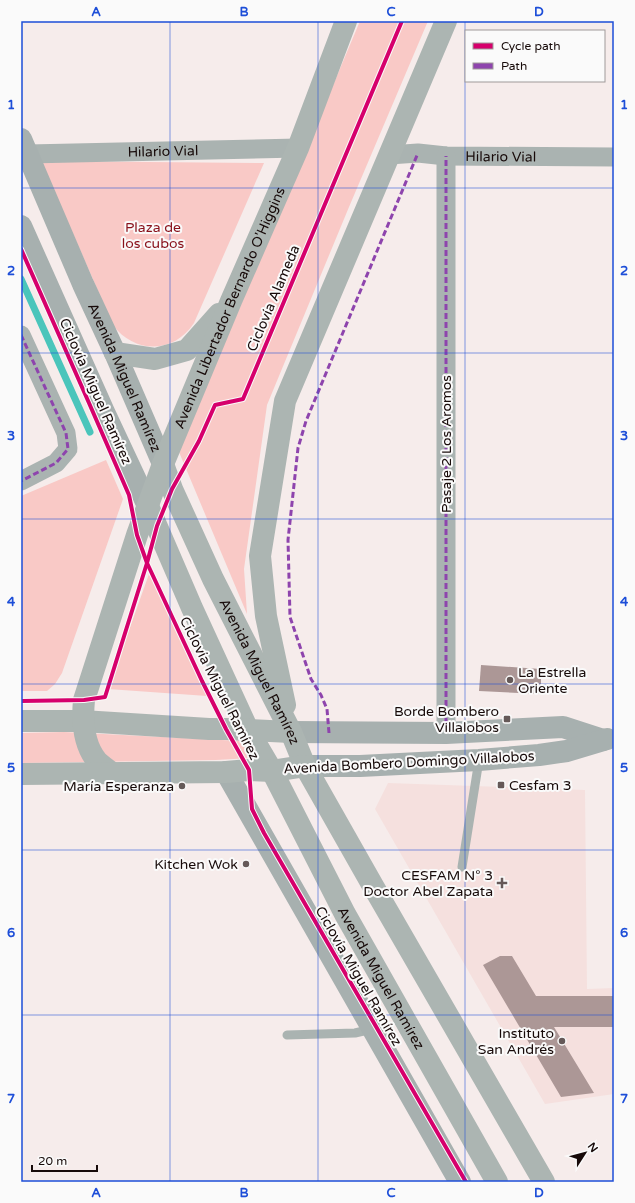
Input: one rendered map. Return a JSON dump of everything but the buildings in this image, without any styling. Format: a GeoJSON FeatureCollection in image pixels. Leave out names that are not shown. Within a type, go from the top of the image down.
{"type":"FeatureCollection","features":[{"type":"Feature","properties":{"kind":"main road","name":"Avenida Libertador Bernardo O'Higgins"},"geometry":{"type":"LineString","coordinates":[[112,773],[98,761],[90,749],[82,721],[84,700],[162,464],[298,148],[346,21]]}},
{"type":"Feature","properties":{"kind":"main road"},"geometry":{"type":"LineString","coordinates":[[291,732],[266,616],[260,556],[285,401],[446,21]]}},
{"type":"Feature","properties":{"kind":"main road"},"geometry":{"type":"LineString","coordinates":[[115,353],[155,359],[187,350],[231,301]]}},
{"type":"Feature","properties":{"kind":"main road","name":"Avenida Miguel Ramírez"},"geometry":{"type":"LineString","coordinates":[[162,464],[213,579],[291,732],[305,766],[372,886],[544,1182]]}},
{"type":"Feature","properties":{"kind":"main road","name":"Avenida Miguel Ramírez"},"geometry":{"type":"LineString","coordinates":[[148,506],[192,608],[248,730],[272,771],[345,914],[497,1182]]}},
{"type":"Feature","properties":{"kind":"main road","name":"Avenida Bombero Domingo Villalobos"},"geometry":{"type":"LineString","coordinates":[[21,721],[82,721],[209,729],[291,732]]}},
{"type":"Feature","properties":{"kind":"main road","name":"Avenida Bombero Domingo Villalobos"},"geometry":{"type":"LineString","coordinates":[[21,774],[226,772],[249,770],[272,771],[305,766]]}},
{"type":"Feature","properties":{"kind":"street","name":"Hilario Vial"},"geometry":{"type":"LineString","coordinates":[[24,146],[298,148]]}},
{"type":"Feature","properties":{"kind":"street","name":"Avenida Miguel Ramírez"},"geometry":{"type":"LineString","coordinates":[[24,146],[162,464]]}},
{"type":"Feature","properties":{"kind":"street","name":"Hilario Vial"},"geometry":{"type":"LineString","coordinates":[[389,155],[418,153],[446,156],[614,157]]}},
{"type":"Feature","properties":{"kind":"street","name":"Pasaje 2 Los Aromos"},"geometry":{"type":"LineString","coordinates":[[446,156],[446,733]]}},
{"type":"Feature","properties":{"kind":"street","name":"Avenida Miguel Ramírez"},"geometry":{"type":"LineString","coordinates":[[21,226],[148,506]]}},
{"type":"Feature","properties":{"kind":"street"},"geometry":{"type":"LineString","coordinates":[[21,335],[66,433],[68,449],[56,463],[21,481]]}},
{"type":"Feature","properties":{"kind":"street","name":"Avenida Bombero Domingo Villalobos"},"geometry":{"type":"LineString","coordinates":[[291,732],[446,733],[564,727],[609,739]]}},
{"type":"Feature","properties":{"kind":"street","name":"Avenida Bombero Domingo Villalobos"},"geometry":{"type":"LineString","coordinates":[[305,766],[360,766],[479,760],[539,755],[567,751],[609,739]]}},
{"type":"Feature","properties":{"kind":"street"},"geometry":{"type":"LineString","coordinates":[[226,772],[460,1182]]}},
{"type":"Feature","properties":{"kind":"lane"},"geometry":{"type":"LineString","coordinates":[[462,867],[479,760]]}},
{"type":"Feature","properties":{"kind":"lane"},"geometry":{"type":"LineString","coordinates":[[287,1035],[355,1033],[372,1029]]}},
{"type":"Feature","properties":{"kind":"shaded area","name":"CESFAM N° 3 Doctor Abel Zapata"},"geometry":{"type":"Polygon","coordinates":[[[388,783],[585,790],[587,989],[614,988],[614,1094],[545,1104],[375,809],[388,783]]]}},
{"type":"Feature","properties":{"kind":"green space"},"geometry":{"type":"Polygon","coordinates":[[[360,21],[428,21],[267,405],[244,569],[247,614],[179,452],[360,21]]]}},
{"type":"Feature","properties":{"kind":"green space","name":"Plaza de los cubos"},"geometry":{"type":"Polygon","coordinates":[[[41,161],[264,163],[194,323],[186,333],[165,345],[143,345],[122,335],[113,325],[41,161]]]}},
{"type":"Feature","properties":{"kind":"green space"},"geometry":{"type":"Polygon","coordinates":[[[106,460],[123,499],[62,673],[55,684],[47,691],[21,691],[21,496],[106,460]]]}},
{"type":"Feature","properties":{"kind":"green space"},"geometry":{"type":"Polygon","coordinates":[[[149,574],[207,696],[108,689],[149,574]]]}},
{"type":"Feature","properties":{"kind":"green space"},"geometry":{"type":"Polygon","coordinates":[[[64,732],[241,741],[251,758],[216,760],[21,763],[21,733],[64,732]]]}},
{"type":"Feature","properties":{"kind":"waterway"},"geometry":{"type":"LineString","coordinates":[[21,279],[90,432]]}},
{"type":"Feature","properties":{"kind":"marked path"},"geometry":{"type":"LineString","coordinates":[[329,733],[327,709],[321,695],[311,679],[290,617],[288,540],[298,448],[306,421],[418,153]]}},
{"type":"Feature","properties":{"kind":"marked path"},"geometry":{"type":"LineString","coordinates":[[446,156],[446,733]]}},
{"type":"Feature","properties":{"kind":"marked path"},"geometry":{"type":"LineString","coordinates":[[21,335],[66,433],[68,449],[56,463],[21,481]]}},
{"type":"Feature","properties":{"kind":"cycle path","name":"Ciclovía Alameda"},"geometry":{"type":"LineString","coordinates":[[21,701],[84,700],[105,697],[157,526],[172,489],[199,441],[215,405],[243,399],[402,21]]}},
{"type":"Feature","properties":{"kind":"cycle path","name":"Ciclovía Miguel Ramírez"},"geometry":{"type":"LineString","coordinates":[[21,249],[129,495],[137,535],[147,563],[202,681],[249,770],[252,809],[264,833],[466,1182]]}},
{"type":"Feature","properties":{"kind":"place","name":"La Estrella Oriente"},"geometry":{"type":"Point","coordinates":[510,680]}},
{"type":"Feature","properties":{"kind":"place","name":"Borde Bombero Villalobos"},"geometry":{"type":"Point","coordinates":[507,719]}},
{"type":"Feature","properties":{"kind":"place","name":"Cesfam 3"},"geometry":{"type":"Point","coordinates":[501,785]}},
{"type":"Feature","properties":{"kind":"place","name":"María Esperanza"},"geometry":{"type":"Point","coordinates":[182,786]}},
{"type":"Feature","properties":{"kind":"place","name":"Kitchen Wok"},"geometry":{"type":"Point","coordinates":[246,864]}},
{"type":"Feature","properties":{"kind":"place","name":"CESFAM N° 3 Doctor Abel Zapata"},"geometry":{"type":"Point","coordinates":[502,883]}},
{"type":"Feature","properties":{"kind":"place","name":"Instituto San Andrés"},"geometry":{"type":"Point","coordinates":[562,1041]}}]}
